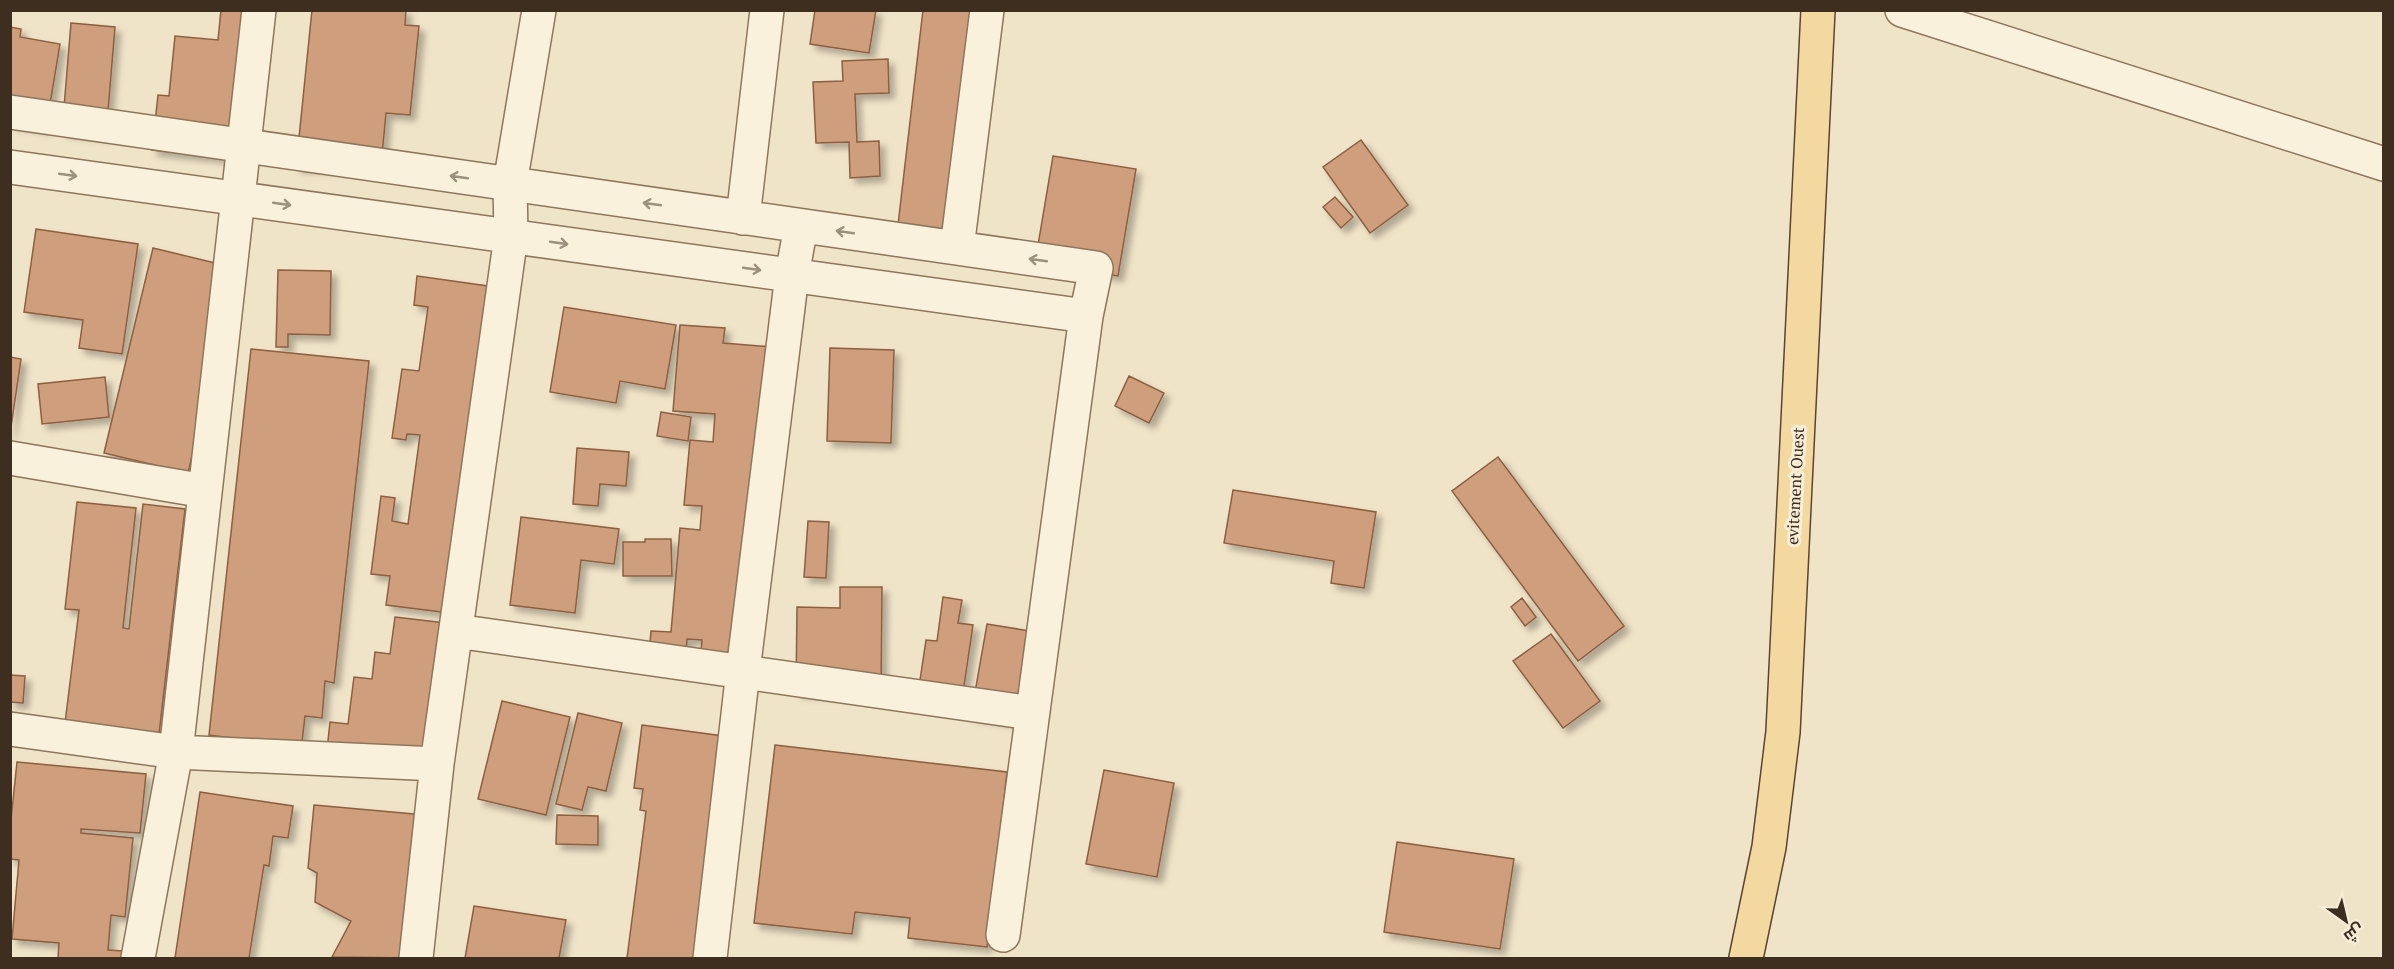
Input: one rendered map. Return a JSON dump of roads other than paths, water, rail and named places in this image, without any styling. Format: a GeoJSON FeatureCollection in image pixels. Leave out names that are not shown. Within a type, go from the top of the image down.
{"type":"FeatureCollection","features":[{"type":"Feature","properties":{"kind":"main road","name":"evitement Ouest"},"geometry":{"type":"LineString","coordinates":[[1746,958],[1769,848],[1784,732],[1818,10]]}},
{"type":"Feature","properties":{"kind":"street"},"geometry":{"type":"LineString","coordinates":[[138,958],[176,752],[260,10]]}},
{"type":"Feature","properties":{"kind":"street"},"geometry":{"type":"LineString","coordinates":[[416,958],[437,764],[512,236],[510,184],[538,10]]}},
{"type":"Feature","properties":{"kind":"street"},"geometry":{"type":"LineString","coordinates":[[743,218],[766,10]]}},
{"type":"Feature","properties":{"kind":"street"},"geometry":{"type":"LineString","coordinates":[[957,248],[987,10]]}},
{"type":"Feature","properties":{"kind":"street"},"geometry":{"type":"LineString","coordinates":[[1902,10],[2384,164]]}},
{"type":"Feature","properties":{"kind":"street"},"geometry":{"type":"LineString","coordinates":[[10,112],[1096,268],[1086,316],[1003,935]]}},
{"type":"Feature","properties":{"kind":"street"},"geometry":{"type":"LineString","coordinates":[[10,166],[1086,316]]}},
{"type":"Feature","properties":{"kind":"street"},"geometry":{"type":"LineString","coordinates":[[710,958],[792,275],[801,226]]}},
{"type":"Feature","properties":{"kind":"street"},"geometry":{"type":"LineString","coordinates":[[10,458],[205,491]]}},
{"type":"Feature","properties":{"kind":"street"},"geometry":{"type":"LineString","coordinates":[[456,632],[1032,713]]}},
{"type":"Feature","properties":{"kind":"street"},"geometry":{"type":"LineString","coordinates":[[10,729],[176,752],[437,764]]}}]}
